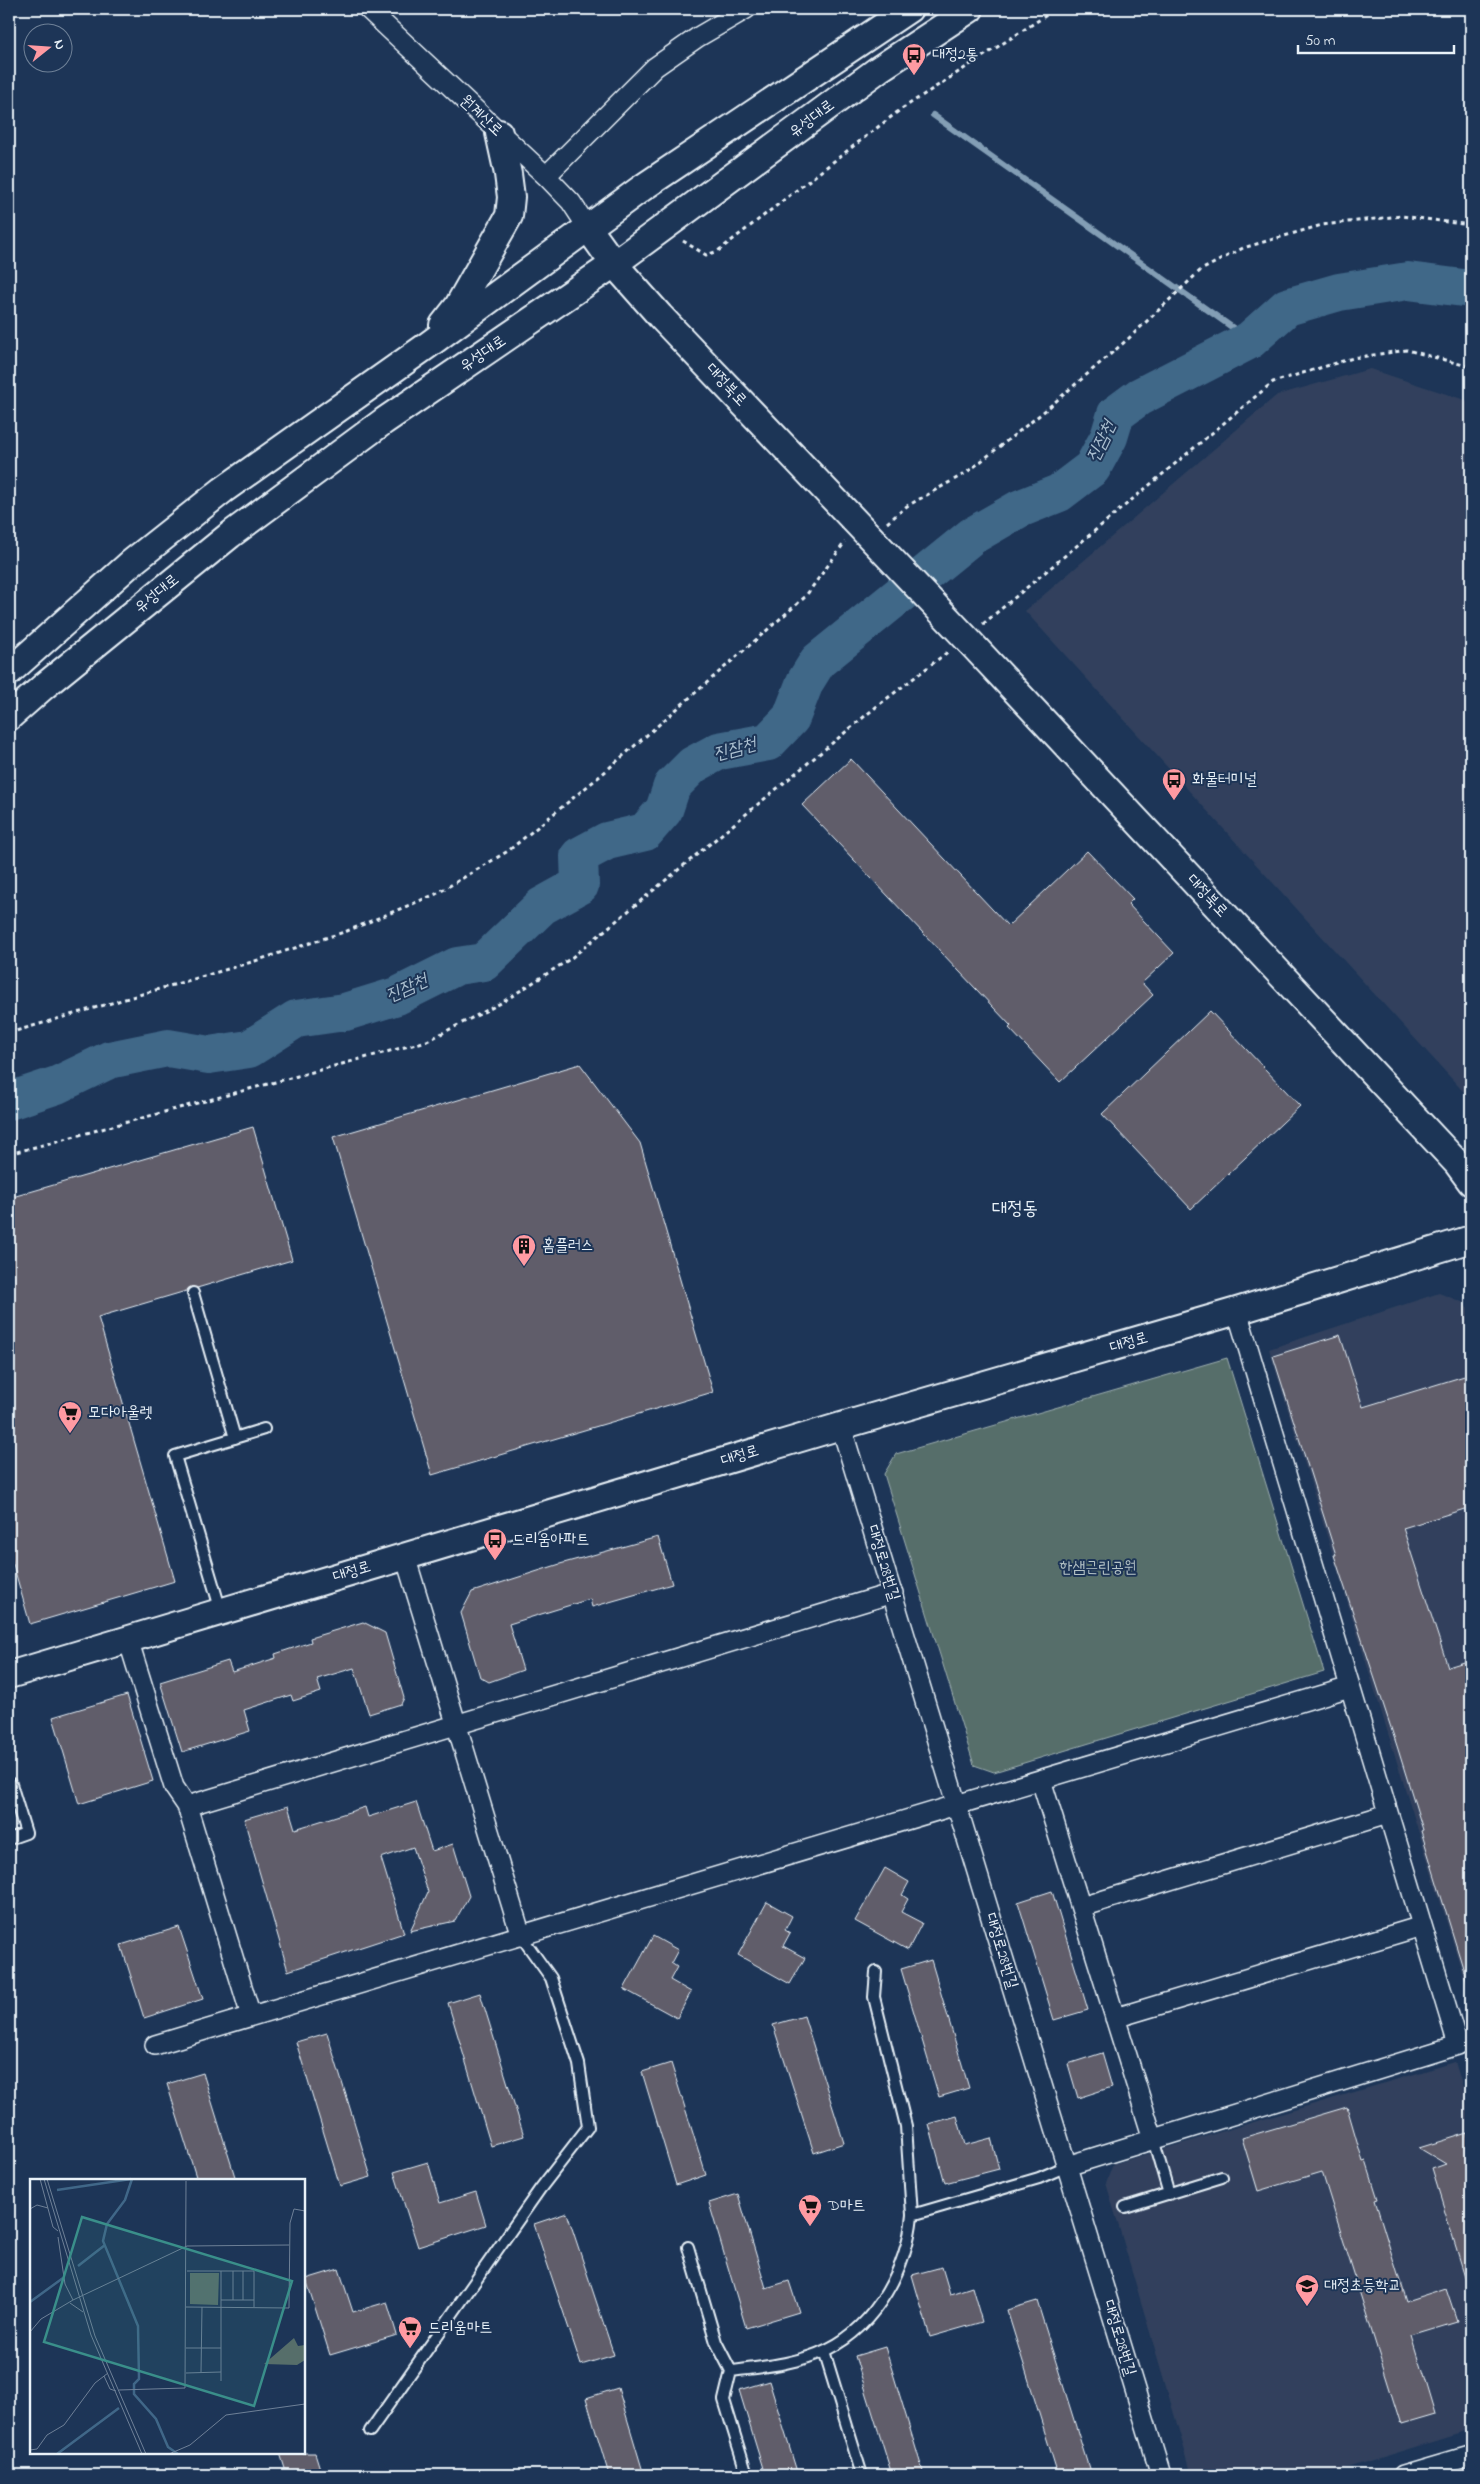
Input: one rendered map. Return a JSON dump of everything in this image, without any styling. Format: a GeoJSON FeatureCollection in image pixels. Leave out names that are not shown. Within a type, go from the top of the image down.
{"type":"FeatureCollection","features":[{"type":"Feature","properties":{"kind":"street","name":"원계산로"},"geometry":{"type":"LineString","coordinates":[[368,9],[546,176],[571,202],[588,228]]}},
{"type":"Feature","properties":{"kind":"street"},"geometry":{"type":"LineString","coordinates":[[546,176],[655,67],[698,37],[746,9]]}},
{"type":"Feature","properties":{"kind":"street"},"geometry":{"type":"LineString","coordinates":[[9,672],[131,563],[223,490],[642,188],[909,9]]}},
{"type":"Feature","properties":{"kind":"street","name":"유성대로"},"geometry":{"type":"LineString","coordinates":[[9,717],[42,687],[230,535],[384,421],[614,264],[879,69],[970,9]]}},
{"type":"Feature","properties":{"kind":"street"},"geometry":{"type":"LineString","coordinates":[[428,344],[458,306],[509,216],[508,174],[499,132]]}},
{"type":"Feature","properties":{"kind":"street","name":"대정북로"},"geometry":{"type":"LineString","coordinates":[[588,228],[614,264],[660,316],[966,638],[1457,1163],[1471,1182]]}},
{"type":"Feature","properties":{"kind":"street","name":"대정로"},"geometry":{"type":"LineString","coordinates":[[9,1675],[841,1426],[1237,1311],[1471,1239]]}},
{"type":"Feature","properties":{"kind":"street"},"geometry":{"type":"LineString","coordinates":[[1067,2166],[1458,2045],[1237,1311]]}},
{"type":"Feature","properties":{"kind":"street","name":"대정로28번길"},"geometry":{"type":"LineString","coordinates":[[841,1426],[1161,2475]]}},
{"type":"Feature","properties":{"kind":"street"},"geometry":{"type":"LineString","coordinates":[[405,1556],[521,1936]]}},
{"type":"Feature","properties":{"kind":"street"},"geometry":{"type":"LineString","coordinates":[[187,1806],[892,1593]]}},
{"type":"Feature","properties":{"kind":"street"},"geometry":{"type":"LineString","coordinates":[[128,1639],[174,1787],[187,1806],[250,2016]]}},
{"type":"Feature","properties":{"kind":"street"},"geometry":{"type":"LineString","coordinates":[[155,2045],[1350,1687]]}},
{"type":"Feature","properties":{"kind":"street"},"geometry":{"type":"LineString","coordinates":[[1042,1780],[1153,2139]]}},
{"type":"Feature","properties":{"kind":"street"},"geometry":{"type":"LineString","coordinates":[[1081,1906],[1388,1814]]}},
{"type":"Feature","properties":{"kind":"street"},"geometry":{"type":"LineString","coordinates":[[1115,2018],[1422,1926]]}},
{"type":"Feature","properties":{"kind":"street"},"geometry":{"type":"LineString","coordinates":[[1403,2475],[1471,2454]]}},
{"type":"Feature","properties":{"kind":"lane"},"geometry":{"type":"LineString","coordinates":[[194,1293],[235,1438]]}},
{"type":"Feature","properties":{"kind":"lane"},"geometry":{"type":"LineString","coordinates":[[221,1611],[175,1456],[264,1429]]}},
{"type":"Feature","properties":{"kind":"lane"},"geometry":{"type":"LineString","coordinates":[[9,1785],[11,1784],[26,1832],[9,1838]]}},
{"type":"Feature","properties":{"kind":"lane"},"geometry":{"type":"LineString","coordinates":[[370,2432],[534,2197],[588,2127],[579,2064],[551,1978],[521,1936]]}},
{"type":"Feature","properties":{"kind":"lane"},"geometry":{"type":"LineString","coordinates":[[730,2371],[797,2360],[824,2351],[855,2330],[876,2308],[903,2260],[910,2240],[912,2215],[906,2126],[874,1997],[876,1972]]}},
{"type":"Feature","properties":{"kind":"lane"},"geometry":{"type":"LineString","coordinates":[[1153,2139],[1169,2194]]}},
{"type":"Feature","properties":{"kind":"lane"},"geometry":{"type":"LineString","coordinates":[[912,2215],[1039,2178],[1067,2166]]}},
{"type":"Feature","properties":{"kind":"lane"},"geometry":{"type":"LineString","coordinates":[[1125,2207],[1222,2177]]}},
{"type":"Feature","properties":{"kind":"lane"},"geometry":{"type":"LineString","coordinates":[[688,2247],[716,2342],[730,2371],[724,2400],[747,2475]]}},
{"type":"Feature","properties":{"kind":"lane"},"geometry":{"type":"LineString","coordinates":[[824,2351],[862,2475]]}},
{"type":"Feature","properties":{"kind":"path"},"geometry":{"type":"LineString","coordinates":[[683,241],[706,254],[718,251],[900,110],[1056,9]]}},
{"type":"Feature","properties":{"kind":"path"},"geometry":{"type":"LineString","coordinates":[[870,537],[907,506],[966,473],[1041,414],[1128,338],[1200,270],[1242,248],[1322,225],[1401,216],[1471,226]]}},
{"type":"Feature","properties":{"kind":"path"},"geometry":{"type":"LineString","coordinates":[[9,1154],[427,1041],[501,1003],[570,959],[876,707],[966,638],[1273,382],[1353,358],[1407,350],[1471,367]]}},
{"type":"Feature","properties":{"kind":"path"},"geometry":{"type":"LineString","coordinates":[[9,1032],[264,958],[347,930],[436,894],[508,851],[600,776],[804,597],[835,553]]}},
{"type":"Feature","properties":{"kind":"shaded area"},"geometry":{"type":"Polygon","coordinates":[[[1370,369],[1471,402],[1471,1100],[1025,611],[1277,395],[1370,369]]]}},
{"type":"Feature","properties":{"kind":"shaded area"},"geometry":{"type":"Polygon","coordinates":[[[1439,1293],[1462,1302],[1471,1312],[1471,2001],[1269,1349],[1439,1293]]]}},
{"type":"Feature","properties":{"kind":"shaded area","name":"대정초등학교"},"geometry":{"type":"Polygon","coordinates":[[[1455,2062],[1471,2112],[1471,2430],[1325,2475],[1192,2475],[1106,2183],[1113,2164],[1455,2062]]]}},
{"type":"Feature","properties":{"kind":"green space","name":"한샘근린공원"},"geometry":{"type":"Polygon","coordinates":[[[1227,1358],[1324,1672],[994,1772],[974,1765],[884,1474],[896,1454],[1227,1358]]]}},
{"type":"Feature","properties":{"kind":"building"},"geometry":{"type":"Polygon","coordinates":[[[851,759],[1008,926],[1087,851],[1133,899],[1128,904],[1174,953],[1142,983],[1153,995],[1060,1082],[1009,1028],[1011,1026],[802,805],[851,759]]]}},
{"type":"Feature","properties":{"kind":"building"},"geometry":{"type":"Polygon","coordinates":[[[1210,1011],[1300,1106],[1191,1209],[1102,1114],[1210,1011]]]}},
{"type":"Feature","properties":{"kind":"building","name":"홈플러스"},"geometry":{"type":"Polygon","coordinates":[[[580,1064],[640,1143],[713,1392],[432,1475],[333,1137],[580,1064]]]}},
{"type":"Feature","properties":{"kind":"building","name":"모다아울렛"},"geometry":{"type":"Polygon","coordinates":[[[253,1127],[292,1260],[197,1288],[191,1287],[186,1291],[98,1317],[175,1581],[30,1624],[9,1550],[9,1198],[253,1127]]]}},
{"type":"Feature","properties":{"kind":"building"},"geometry":{"type":"Polygon","coordinates":[[[1340,1335],[1363,1407],[1471,1374],[1471,1507],[1403,1528],[1448,1667],[1471,1660],[1471,1980],[1467,1981],[1397,1746],[1334,1555],[1336,1555],[1273,1356],[1340,1335]]]}},
{"type":"Feature","properties":{"kind":"building"},"geometry":{"type":"Polygon","coordinates":[[[658,1537],[672,1584],[592,1607],[590,1599],[509,1624],[523,1670],[489,1682],[480,1677],[461,1613],[472,1592],[560,1564],[658,1537]]]}},
{"type":"Feature","properties":{"kind":"building"},"geometry":{"type":"Polygon","coordinates":[[[363,1622],[385,1633],[404,1698],[401,1704],[369,1714],[354,1668],[317,1679],[321,1692],[293,1701],[291,1695],[244,1710],[250,1731],[182,1752],[160,1682],[228,1661],[232,1672],[276,1658],[275,1654],[311,1642],[310,1638],[363,1622]]]}},
{"type":"Feature","properties":{"kind":"building"},"geometry":{"type":"Polygon","coordinates":[[[127,1695],[153,1781],[79,1804],[53,1717],[127,1695]]]}},
{"type":"Feature","properties":{"kind":"building"},"geometry":{"type":"Polygon","coordinates":[[[416,1802],[432,1851],[453,1844],[469,1896],[455,1921],[410,1931],[428,1892],[413,1847],[381,1858],[404,1933],[288,1971],[244,1819],[288,1806],[295,1829],[365,1807],[368,1817],[416,1802]]]}},
{"type":"Feature","properties":{"kind":"building"},"geometry":{"type":"Polygon","coordinates":[[[885,1868],[909,1882],[902,1895],[908,1899],[901,1912],[922,1923],[908,1950],[855,1921],[885,1868]]]}},
{"type":"Feature","properties":{"kind":"building"},"geometry":{"type":"Polygon","coordinates":[[[1052,1891],[1088,2010],[1054,2020],[1018,1902],[1052,1891]]]}},
{"type":"Feature","properties":{"kind":"building"},"geometry":{"type":"Polygon","coordinates":[[[767,1902],[792,1916],[785,1930],[790,1933],[783,1946],[805,1958],[790,1984],[738,1955],[767,1902]]]}},
{"type":"Feature","properties":{"kind":"building"},"geometry":{"type":"Polygon","coordinates":[[[179,1927],[203,1999],[144,2018],[121,1945],[179,1927]]]}},
{"type":"Feature","properties":{"kind":"building"},"geometry":{"type":"Polygon","coordinates":[[[653,1936],[678,1950],[671,1963],[677,1967],[670,1980],[691,1992],[677,2018],[624,1989],[653,1936]]]}},
{"type":"Feature","properties":{"kind":"building"},"geometry":{"type":"Polygon","coordinates":[[[931,1960],[969,2088],[939,2097],[901,1969],[931,1960]]]}},
{"type":"Feature","properties":{"kind":"building"},"geometry":{"type":"Polygon","coordinates":[[[480,1993],[524,2136],[491,2146],[448,2003],[480,1993]]]}},
{"type":"Feature","properties":{"kind":"building"},"geometry":{"type":"Polygon","coordinates":[[[804,2016],[844,2143],[814,2153],[773,2025],[804,2016]]]}},
{"type":"Feature","properties":{"kind":"building"},"geometry":{"type":"Polygon","coordinates":[[[327,2033],[371,2177],[340,2186],[296,2042],[327,2033]]]}},
{"type":"Feature","properties":{"kind":"building"},"geometry":{"type":"Polygon","coordinates":[[[1102,2053],[1112,2087],[1078,2098],[1068,2064],[1102,2053]]]}},
{"type":"Feature","properties":{"kind":"building"},"geometry":{"type":"Polygon","coordinates":[[[671,2063],[706,2175],[676,2185],[642,2072],[671,2063]]]}},
{"type":"Feature","properties":{"kind":"building"},"geometry":{"type":"Polygon","coordinates":[[[203,2073],[236,2179],[197,2179],[167,2084],[203,2073]]]}},
{"type":"Feature","properties":{"kind":"building"},"geometry":{"type":"Polygon","coordinates":[[[1347,2107],[1363,2162],[1366,2161],[1378,2199],[1375,2200],[1406,2301],[1446,2288],[1457,2321],[1411,2335],[1435,2415],[1401,2425],[1322,2172],[1258,2191],[1242,2138],[1347,2107]]]}},
{"type":"Feature","properties":{"kind":"building"},"geometry":{"type":"Polygon","coordinates":[[[957,2116],[965,2145],[991,2138],[999,2169],[945,2183],[929,2124],[957,2116]]]}},
{"type":"Feature","properties":{"kind":"building"},"geometry":{"type":"Polygon","coordinates":[[[1467,2133],[1471,2145],[1471,2283],[1467,2283],[1432,2169],[1446,2164],[1419,2148],[1467,2133]]]}},
{"type":"Feature","properties":{"kind":"building"},"geometry":{"type":"Polygon","coordinates":[[[428,2162],[440,2203],[476,2192],[486,2225],[418,2247],[394,2172],[428,2162]]]}},
{"type":"Feature","properties":{"kind":"building"},"geometry":{"type":"Polygon","coordinates":[[[738,2194],[766,2288],[789,2281],[799,2312],[746,2328],[709,2203],[738,2194]]]}},
{"type":"Feature","properties":{"kind":"building"},"geometry":{"type":"Polygon","coordinates":[[[567,2213],[614,2355],[581,2365],[534,2224],[567,2213]]]}},
{"type":"Feature","properties":{"kind":"building"},"geometry":{"type":"Polygon","coordinates":[[[942,2267],[950,2294],[972,2287],[982,2322],[930,2337],[912,2275],[942,2267]]]}},
{"type":"Feature","properties":{"kind":"building"},"geometry":{"type":"Polygon","coordinates":[[[339,2269],[353,2312],[387,2302],[397,2335],[330,2355],[306,2279],[339,2269]]]}},
{"type":"Feature","properties":{"kind":"building"},"geometry":{"type":"Polygon","coordinates":[[[1037,2301],[1091,2475],[1058,2475],[1007,2310],[1037,2301]]]}},
{"type":"Feature","properties":{"kind":"building"},"geometry":{"type":"Polygon","coordinates":[[[885,2347],[924,2475],[892,2475],[855,2356],[885,2347]]]}},
{"type":"Feature","properties":{"kind":"building"},"geometry":{"type":"Polygon","coordinates":[[[769,2381],[798,2475],[765,2475],[739,2390],[769,2381]]]}},
{"type":"Feature","properties":{"kind":"building"},"geometry":{"type":"Polygon","coordinates":[[[618,2388],[644,2475],[609,2475],[586,2398],[618,2388]]]}},
{"type":"Feature","properties":{"kind":"building"},"geometry":{"type":"Polygon","coordinates":[[[315,2453],[322,2475],[287,2475],[280,2454],[315,2453]]]}},
{"type":"Feature","properties":{"kind":"waterway"},"geometry":{"type":"LineString","coordinates":[[933,115],[1250,340]]}},
{"type":"Feature","properties":{"kind":"waterway","name":"진잠천"},"geometry":{"type":"LineString","coordinates":[[9,1101],[57,1085],[109,1060],[168,1048],[209,1055],[249,1049],[296,1019],[345,1012],[397,996],[457,966],[484,962],[542,906],[580,885],[579,856],[607,841],[645,832],[664,810],[672,786],[693,765],[719,751],[768,742],[791,718],[805,682],[818,661],[972,536],[1019,509],[1059,493],[1092,468],[1109,437],[1116,414],[1139,397],[1250,340],[1287,307],[1339,292],[1408,281],[1471,289]]}},
{"type":"Feature","properties":{"kind":"place","name":"대정2통"},"geometry":{"type":"Point","coordinates":[914,76]}},
{"type":"Feature","properties":{"kind":"place","name":"화물터미널"},"geometry":{"type":"Point","coordinates":[1174,801]}},
{"type":"Feature","properties":{"kind":"place","name":"홈플러스"},"geometry":{"type":"Point","coordinates":[524,1267]}},
{"type":"Feature","properties":{"kind":"place","name":"모다아울렛"},"geometry":{"type":"Point","coordinates":[70,1434]}},
{"type":"Feature","properties":{"kind":"place","name":"드리움아파트"},"geometry":{"type":"Point","coordinates":[495,1561]}},
{"type":"Feature","properties":{"kind":"place","name":"D마트"},"geometry":{"type":"Point","coordinates":[810,2227]}},
{"type":"Feature","properties":{"kind":"place","name":"대정초등학교"},"geometry":{"type":"Point","coordinates":[1307,2307]}},
{"type":"Feature","properties":{"kind":"place","name":"드리움마트"},"geometry":{"type":"Point","coordinates":[410,2349]}},
{"type":"Feature","properties":{"kind":"district","name":"대정동"},"geometry":{"type":"Point","coordinates":[1015,1209]}}]}
